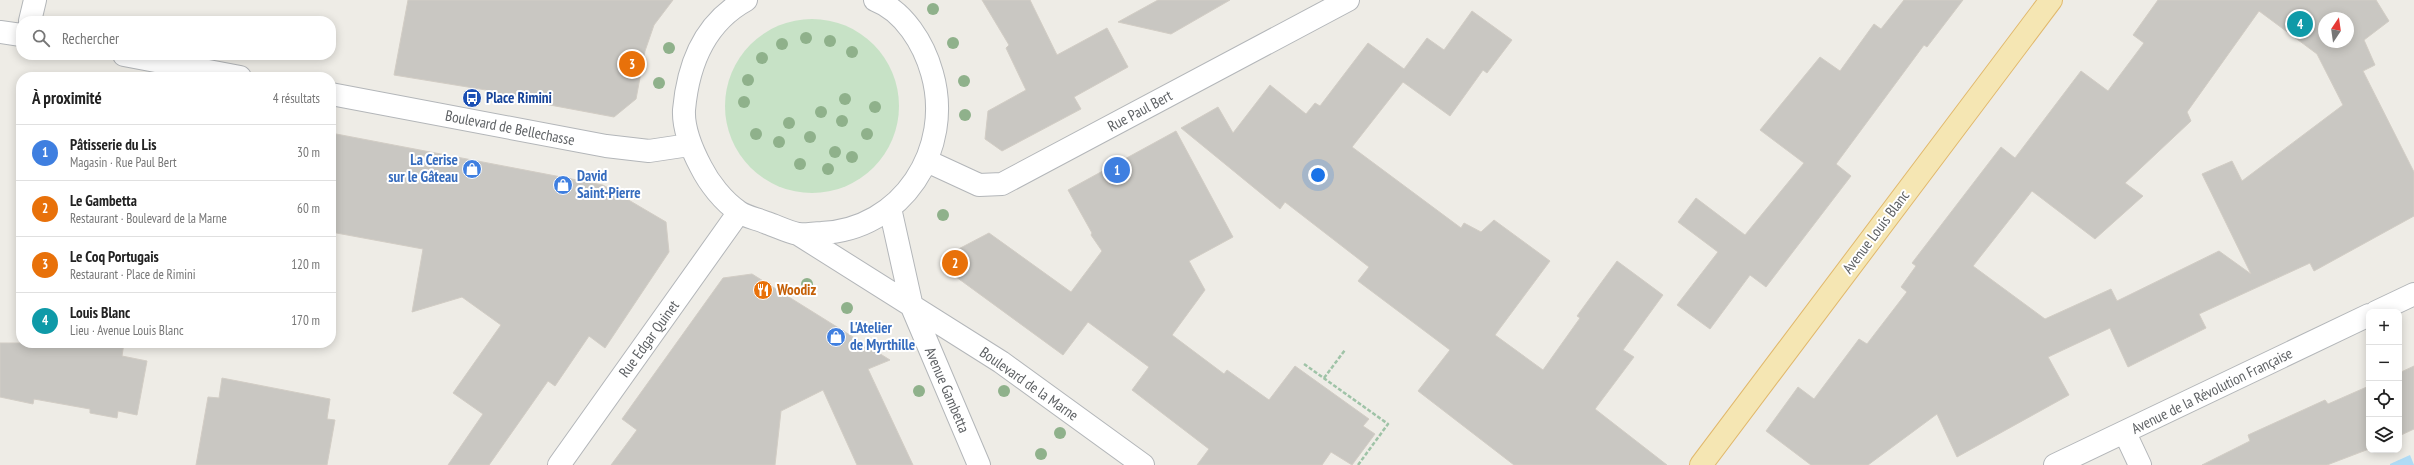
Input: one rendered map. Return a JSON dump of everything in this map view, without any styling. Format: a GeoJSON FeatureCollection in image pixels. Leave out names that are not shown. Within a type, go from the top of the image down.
{"type":"FeatureCollection","features":[{"type":"Feature","properties":{"kind":"main road","name":"Avenue Louis Blanc"},"geometry":{"type":"LineString","coordinates":[[1701,465],[2050,0]]}},
{"type":"Feature","properties":{"kind":"street"},"geometry":{"type":"LineString","coordinates":[[31,16],[35,0]]}},
{"type":"Feature","properties":{"kind":"street"},"geometry":{"type":"LineString","coordinates":[[746,0],[736,5],[713,27],[696,53],[686,83],[685,106],[690,145],[709,183],[739,212],[798,234],[912,306]]}},
{"type":"Feature","properties":{"kind":"street","name":"Rue Paul Bert"},"geometry":{"type":"LineString","coordinates":[[927,161],[979,185],[1002,184],[1348,0]]}},
{"type":"Feature","properties":{"kind":"street"},"geometry":{"type":"LineString","coordinates":[[798,234],[837,232],[863,224],[890,208],[905,194],[927,161],[937,127],[938,92],[928,58],[910,28],[882,1]]}},
{"type":"Feature","properties":{"kind":"street"},"geometry":{"type":"LineString","coordinates":[[0,32],[16,35]]}},
{"type":"Feature","properties":{"kind":"street"},"geometry":{"type":"LineString","coordinates":[[150,60],[214,72]]}},
{"type":"Feature","properties":{"kind":"street","name":"Boulevard de Bellechasse"},"geometry":{"type":"LineString","coordinates":[[336,95],[606,146],[649,151],[690,145]]}},
{"type":"Feature","properties":{"kind":"street","name":"Avenue Gambetta"},"geometry":{"type":"LineString","coordinates":[[890,208],[912,306],[979,465]]}},
{"type":"Feature","properties":{"kind":"street","name":"Rue Edgar Quinet"},"geometry":{"type":"LineString","coordinates":[[559,465],[739,212]]}},
{"type":"Feature","properties":{"kind":"street"},"geometry":{"type":"LineString","coordinates":[[2382,309],[2414,294]]}},
{"type":"Feature","properties":{"kind":"street","name":"Boulevard de la Marne"},"geometry":{"type":"LineString","coordinates":[[912,306],[1001,362],[1143,465]]}},
{"type":"Feature","properties":{"kind":"street","name":"Avenue de la Révolution Française"},"geometry":{"type":"LineString","coordinates":[[2055,465],[2366,316]]}},
{"type":"Feature","properties":{"kind":"street"},"geometry":{"type":"LineString","coordinates":[[2125,432],[2140,465]]}},
{"type":"Feature","properties":{"kind":"path"},"geometry":{"type":"LineString","coordinates":[[1324,378],[1345,350]]}},
{"type":"Feature","properties":{"kind":"path"},"geometry":{"type":"LineString","coordinates":[[1304,364],[1388,424],[1358,465]]}},
{"type":"Feature","properties":{"kind":"green space"},"geometry":{"type":"Polygon","coordinates":[[[821,19],[845,25],[861,33],[874,44],[885,57],[893,73],[898,89],[898,123],[893,139],[885,155],[874,168],[861,179],[837,190],[821,193],[803,193],[787,190],[763,179],[750,168],[739,155],[731,139],[726,123],[725,97],[728,81],[739,57],[750,44],[763,33],[779,25],[795,20],[821,19]]]}},
{"type":"Feature","properties":{"kind":"water"},"geometry":{"type":"Polygon","coordinates":[[[2410,455],[2414,465],[2390,465],[2390,464],[2410,455]]]}},
{"type":"Feature","properties":{"kind":"building"},"geometry":{"type":"Polygon","coordinates":[[[408,0],[673,0],[654,25],[645,51],[636,99],[614,117],[486,93],[486,90],[394,75],[408,0]]]}},
{"type":"Feature","properties":{"kind":"building"},"geometry":{"type":"Polygon","coordinates":[[[982,0],[1030,0],[1057,55],[1107,28],[1128,67],[1074,97],[1081,109],[1002,151],[985,139],[988,111],[1026,90],[1006,48],[1009,45],[982,0]]]}},
{"type":"Feature","properties":{"kind":"building"},"geometry":{"type":"Polygon","coordinates":[[[1158,0],[1230,0],[1171,34],[1118,22],[1158,0]]]}},
{"type":"Feature","properties":{"kind":"building"},"geometry":{"type":"Polygon","coordinates":[[[1904,0],[1963,0],[1927,47],[1924,45],[1836,164],[1851,176],[1766,287],[1750,275],[1710,329],[1677,305],[1718,252],[1678,222],[1696,198],[1745,235],[1804,163],[1760,130],[1820,57],[1840,71],[1874,24],[1881,29],[1904,0]]]}},
{"type":"Feature","properties":{"kind":"building"},"geometry":{"type":"Polygon","coordinates":[[[2158,0],[2376,0],[2389,21],[2364,40],[2375,65],[2363,71],[2414,172],[2414,216],[2314,271],[2310,263],[2199,314],[2206,328],[2128,367],[2110,328],[2048,357],[2069,395],[1957,457],[1937,414],[1868,465],[1811,465],[1766,431],[1798,387],[1814,399],[1859,339],[1867,344],[1907,292],[1901,287],[1916,266],[1912,263],[2001,147],[2015,158],[2081,71],[2108,91],[2144,43],[2133,35],[2158,0]],[[2259,11],[2187,112],[2191,121],[2125,183],[2143,196],[2095,239],[2032,191],[1973,266],[2045,319],[2111,289],[2117,301],[2219,251],[2251,274],[2202,174],[2232,161],[2242,181],[2343,105],[2317,54],[2259,11]]]}},
{"type":"Feature","properties":{"kind":"building"},"geometry":{"type":"Polygon","coordinates":[[[1472,11],[1512,40],[1487,73],[1483,70],[1450,116],[1403,82],[1352,147],[1461,228],[1464,223],[1481,232],[1494,220],[1550,261],[1495,335],[1543,370],[1580,318],[1577,316],[1617,261],[1663,295],[1623,350],[1634,357],[1595,409],[1667,465],[1514,465],[1418,391],[1450,350],[1358,281],[1369,267],[1285,202],[1280,209],[1181,128],[1218,107],[1233,133],[1270,85],[1306,114],[1315,103],[1320,106],[1368,43],[1404,69],[1427,38],[1444,50],[1472,11]]]}},
{"type":"Feature","properties":{"kind":"building"},"geometry":{"type":"Polygon","coordinates":[[[1176,131],[1233,237],[1189,261],[1205,290],[1172,335],[1224,374],[1227,370],[1269,400],[1295,366],[1369,419],[1363,426],[1375,434],[1352,465],[1331,452],[1322,465],[1197,465],[1209,449],[1132,390],[1149,367],[1088,322],[1063,355],[948,271],[949,254],[989,233],[1071,292],[1102,251],[1091,235],[1092,233],[1068,190],[1176,131]]]}},
{"type":"Feature","properties":{"kind":"building"},"geometry":{"type":"Polygon","coordinates":[[[336,134],[603,185],[666,222],[669,252],[605,348],[589,336],[555,386],[548,381],[489,465],[448,465],[483,414],[453,393],[501,325],[462,297],[412,312],[423,249],[336,233],[336,134]]]}},
{"type":"Feature","properties":{"kind":"building"},"geometry":{"type":"Polygon","coordinates":[[[752,274],[890,360],[868,369],[913,465],[857,465],[823,390],[781,411],[775,465],[611,465],[637,430],[622,419],[723,278],[752,274]]]}},
{"type":"Feature","properties":{"kind":"building"},"geometry":{"type":"Polygon","coordinates":[[[0,343],[16,343],[16,348],[123,348],[122,356],[147,361],[137,415],[118,411],[117,418],[90,413],[90,409],[34,399],[33,404],[0,397],[0,343]]]}},
{"type":"Feature","properties":{"kind":"building"},"geometry":{"type":"Polygon","coordinates":[[[2414,366],[2414,429],[2402,435],[2402,381],[2402,372],[2414,366]]]}},
{"type":"Feature","properties":{"kind":"building"},"geometry":{"type":"Polygon","coordinates":[[[222,378],[330,399],[327,419],[335,420],[327,465],[196,465],[208,397],[219,398],[222,378]]]}},
{"type":"Feature","properties":{"kind":"building"},"geometry":{"type":"Polygon","coordinates":[[[2366,387],[2366,450],[2327,465],[2202,465],[2250,441],[2248,435],[2325,400],[2328,404],[2366,387]]]}},
{"type":"Feature","properties":{"kind":"place","name":"Louis Blanc"},"geometry":{"type":"Point","coordinates":[2300,24]}},
{"type":"Feature","properties":{"kind":"place","name":"Le Coq Portugais"},"geometry":{"type":"Point","coordinates":[632,64]}},
{"type":"Feature","properties":{"kind":"place","name":"Place Rimini"},"geometry":{"type":"Point","coordinates":[472,98]}},
{"type":"Feature","properties":{"kind":"place","name":"La Cerise sur le Gâteau"},"geometry":{"type":"Point","coordinates":[472,169]}},
{"type":"Feature","properties":{"kind":"place","name":"Pâtisserie du Lis"},"geometry":{"type":"Point","coordinates":[1117,170]}},
{"type":"Feature","properties":{"kind":"place","name":"David Saint-Pierre"},"geometry":{"type":"Point","coordinates":[563,185]}},
{"type":"Feature","properties":{"kind":"place","name":"Le Gambetta"},"geometry":{"type":"Point","coordinates":[955,263]}},
{"type":"Feature","properties":{"kind":"place","name":"Woodiz"},"geometry":{"type":"Point","coordinates":[763,290]}},
{"type":"Feature","properties":{"kind":"place","name":"L'Atelier de Myrthille"},"geometry":{"type":"Point","coordinates":[836,337]}}]}
